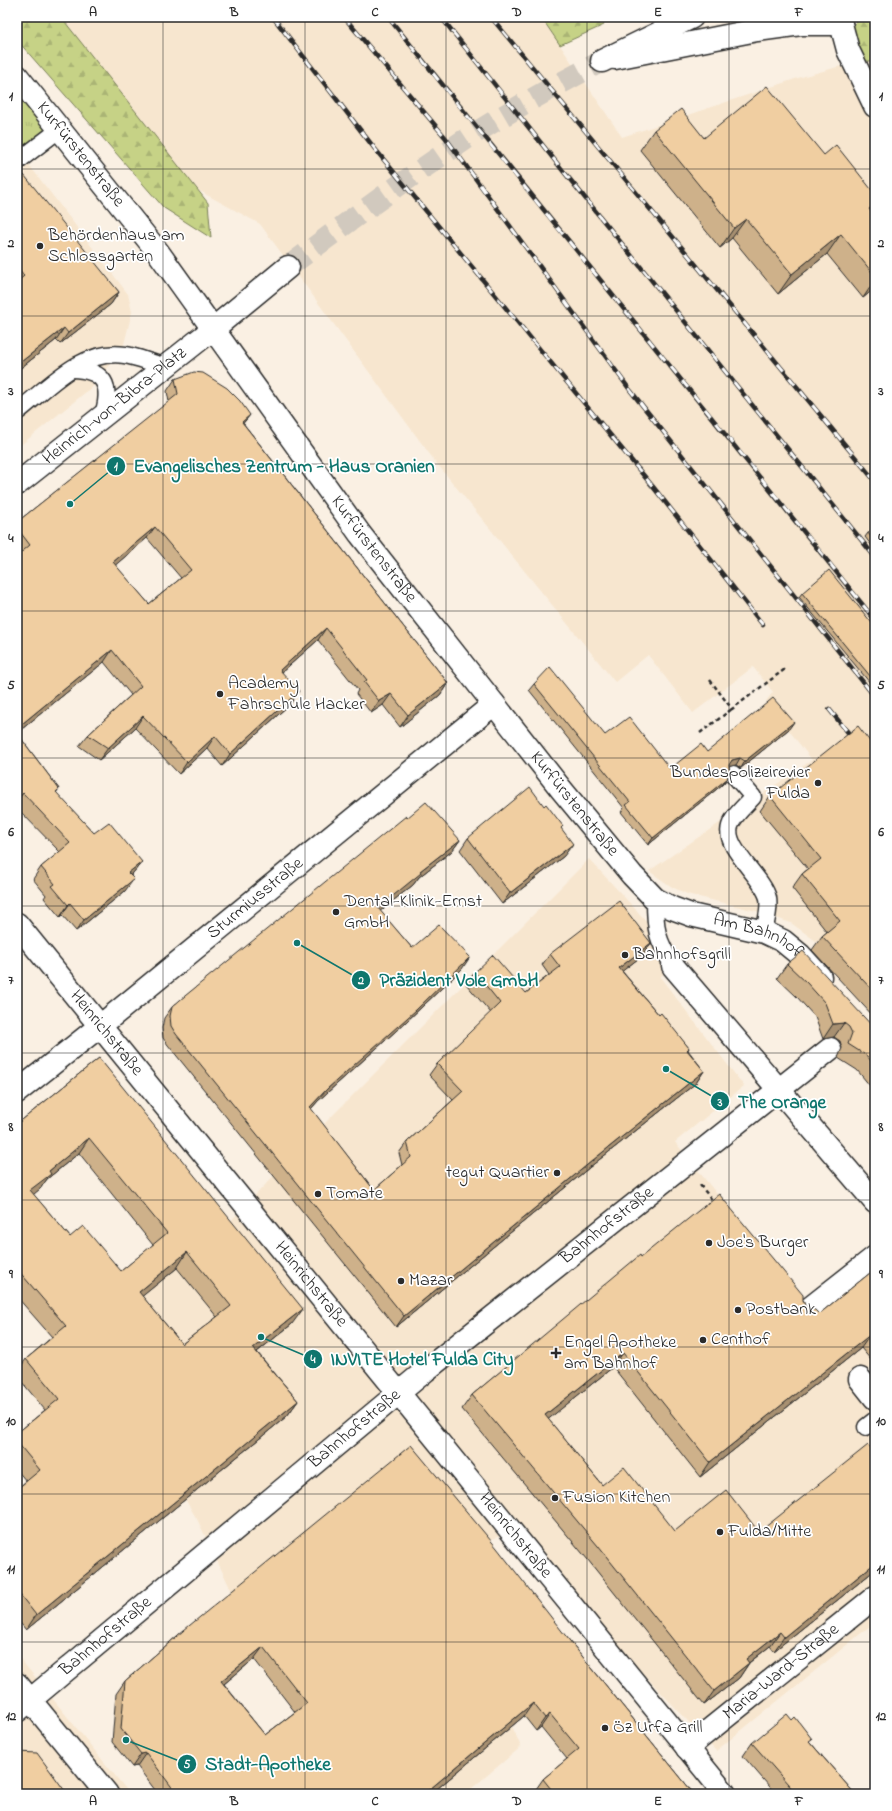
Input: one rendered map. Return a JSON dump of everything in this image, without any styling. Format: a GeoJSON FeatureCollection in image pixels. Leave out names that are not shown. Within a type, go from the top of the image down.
{"type":"FeatureCollection","features":[{"type":"Feature","properties":{"kind":"street"},"geometry":{"type":"LineString","coordinates":[[692,17],[602,61],[758,30],[844,21],[848,50],[868,81],[875,106]]}},
{"type":"Feature","properties":{"kind":"street","name":"Kurfürstenstraße"},"geometry":{"type":"LineString","coordinates":[[17,76],[158,252],[360,534],[622,863],[655,899]]}},
{"type":"Feature","properties":{"kind":"street","name":"Heinrich-von-Bibra-Platz"},"geometry":{"type":"LineString","coordinates":[[17,484],[288,267]]}},
{"type":"Feature","properties":{"kind":"street","name":"Sturmiusstraße"},"geometry":{"type":"LineString","coordinates":[[17,1092],[494,704]]}},
{"type":"Feature","properties":{"kind":"street","name":"Am Bahnhof"},"geometry":{"type":"LineString","coordinates":[[655,899],[691,915],[764,932],[783,942],[800,955],[832,989]]}},
{"type":"Feature","properties":{"kind":"street","name":"Heinrichstraße"},"geometry":{"type":"LineString","coordinates":[[17,924],[725,1794]]}},
{"type":"Feature","properties":{"kind":"street"},"geometry":{"type":"LineString","coordinates":[[673,966],[875,1202]]}},
{"type":"Feature","properties":{"kind":"street","name":"Bahnhofstraße"},"geometry":{"type":"LineString","coordinates":[[21,1698],[399,1393],[830,1049]]}},
{"type":"Feature","properties":{"kind":"street"},"geometry":{"type":"LineString","coordinates":[[805,1312],[875,1257]]}},
{"type":"Feature","properties":{"kind":"street"},"geometry":{"type":"LineString","coordinates":[[860,1379],[875,1398]]}},
{"type":"Feature","properties":{"kind":"street","name":"Maria-Ward-Straße"},"geometry":{"type":"LineString","coordinates":[[687,1748],[875,1597]]}},
{"type":"Feature","properties":{"kind":"street"},"geometry":{"type":"LineString","coordinates":[[21,1698],[107,1794]]}},
{"type":"Feature","properties":{"kind":"lane"},"geometry":{"type":"LineString","coordinates":[[17,162],[60,129]]}},
{"type":"Feature","properties":{"kind":"lane"},"geometry":{"type":"LineString","coordinates":[[17,412],[85,360],[110,354],[126,355],[164,366]]}},
{"type":"Feature","properties":{"kind":"lane"},"geometry":{"type":"LineString","coordinates":[[72,369],[87,369],[102,379],[106,388],[108,399],[103,415]]}},
{"type":"Feature","properties":{"kind":"lane"},"geometry":{"type":"LineString","coordinates":[[734,774],[753,797],[731,822],[729,834],[734,847],[765,890],[768,900],[768,911],[764,932]]}},
{"type":"Feature","properties":{"kind":"lane"},"geometry":{"type":"LineString","coordinates":[[655,899],[655,918],[659,942],[673,966]]}},
{"type":"Feature","properties":{"kind":"path"},"geometry":{"type":"LineString","coordinates":[[700,733],[785,669]]}},
{"type":"Feature","properties":{"kind":"path"},"geometry":{"type":"LineString","coordinates":[[710,680],[732,708]]}},
{"type":"Feature","properties":{"kind":"path"},"geometry":{"type":"LineString","coordinates":[[684,1165],[717,1206]]}},
{"type":"Feature","properties":{"kind":"shaded area"},"geometry":{"type":"Polygon","coordinates":[[[54,17],[541,17],[622,137],[798,78],[859,61],[875,61],[875,1004],[820,944],[791,923],[756,911],[687,894],[672,887],[649,871],[812,760],[766,701],[773,692],[753,667],[693,713],[648,655],[615,682],[434,460],[260,224],[176,178],[54,17]]]}},
{"type":"Feature","properties":{"kind":"shaded area"},"geometry":{"type":"Polygon","coordinates":[[[23,157],[128,294],[132,312],[124,344],[97,383],[17,448],[17,162],[23,157]]]}},
{"type":"Feature","properties":{"kind":"shaded area"},"geometry":{"type":"Polygon","coordinates":[[[589,859],[675,952],[673,966],[660,977],[744,1086],[675,1142],[808,1307],[875,1264],[875,1365],[851,1383],[875,1414],[875,1622],[716,1751],[510,1532],[477,1545],[503,1716],[512,1726],[521,1747],[465,1794],[358,1794],[234,1596],[198,1521],[185,1499],[17,1297],[17,1286],[129,1307],[218,1234],[313,1135],[589,859]]]}},
{"type":"Feature","properties":{"kind":"shaded area"},"geometry":{"type":"Polygon","coordinates":[[[17,1655],[61,1709],[130,1794],[17,1794],[17,1655]]]}},
{"type":"Feature","properties":{"kind":"green space"},"geometry":{"type":"Polygon","coordinates":[[[17,17],[61,17],[208,203],[211,238],[164,208],[17,40],[17,17]]]}},
{"type":"Feature","properties":{"kind":"green space"},"geometry":{"type":"Polygon","coordinates":[[[541,17],[600,17],[604,25],[560,45],[541,17]]]}},
{"type":"Feature","properties":{"kind":"green space"},"geometry":{"type":"Polygon","coordinates":[[[859,17],[875,17],[875,61],[859,61],[851,30],[859,17]]]}},
{"type":"Feature","properties":{"kind":"green space"},"geometry":{"type":"Polygon","coordinates":[[[17,80],[60,129],[17,162],[17,80]]]}},
{"type":"Feature","properties":{"kind":"building"},"geometry":{"type":"Polygon","coordinates":[[[767,86],[824,155],[836,145],[875,194],[875,204],[869,209],[875,216],[875,276],[841,234],[792,274],[746,219],[734,228],[654,130],[681,109],[704,138],[767,86]]]}},
{"type":"Feature","properties":{"kind":"building","name":"Behördenhaus am Schlossgarten"},"geometry":{"type":"Polygon","coordinates":[[[24,175],[119,292],[68,333],[64,328],[17,365],[17,282],[24,276],[17,268],[17,180],[24,175]]]}},
{"type":"Feature","properties":{"kind":"building"},"geometry":{"type":"Polygon","coordinates":[[[194,372],[203,373],[227,388],[240,401],[250,415],[242,422],[448,683],[408,715],[391,694],[379,701],[364,682],[367,680],[326,628],[280,670],[299,691],[230,754],[215,736],[187,762],[143,716],[108,748],[88,735],[141,686],[112,650],[17,728],[17,556],[30,545],[17,528],[17,522],[178,394],[175,379],[194,372]],[[155,527],[113,562],[149,604],[191,570],[155,527]]]}},
{"type":"Feature","properties":{"kind":"building"},"geometry":{"type":"Polygon","coordinates":[[[875,527],[875,542],[868,533],[875,527]]]}},
{"type":"Feature","properties":{"kind":"building"},"geometry":{"type":"Polygon","coordinates":[[[829,570],[875,627],[875,682],[802,593],[829,570]]]}},
{"type":"Feature","properties":{"kind":"building"},"geometry":{"type":"Polygon","coordinates":[[[550,667],[605,735],[629,717],[670,769],[701,744],[707,752],[773,698],[794,722],[745,761],[740,758],[732,760],[729,765],[730,773],[727,776],[728,778],[653,838],[626,805],[630,802],[534,684],[550,667]]]}},
{"type":"Feature","properties":{"kind":"building"},"geometry":{"type":"Polygon","coordinates":[[[858,726],[875,748],[875,993],[822,936],[840,921],[802,874],[821,859],[770,796],[858,726]]]}},
{"type":"Feature","properties":{"kind":"building"},"geometry":{"type":"Polygon","coordinates":[[[17,733],[59,789],[56,792],[94,833],[109,822],[142,862],[128,873],[134,879],[84,920],[70,903],[68,905],[52,886],[55,884],[41,867],[70,843],[23,793],[17,799],[17,733]]]}},
{"type":"Feature","properties":{"kind":"building"},"geometry":{"type":"Polygon","coordinates":[[[530,787],[544,806],[546,804],[563,826],[561,828],[573,844],[510,893],[468,838],[530,787]]]}},
{"type":"Feature","properties":{"kind":"building"},"geometry":{"type":"Polygon","coordinates":[[[426,802],[460,840],[420,871],[421,873],[378,908],[412,948],[439,925],[470,957],[416,1010],[327,1089],[310,1107],[374,1190],[411,1157],[407,1142],[463,1091],[437,1064],[500,1003],[475,972],[493,955],[526,993],[560,967],[550,954],[619,901],[651,943],[619,968],[659,1015],[661,1013],[689,1048],[687,1050],[704,1071],[598,1156],[404,1316],[176,1034],[171,1026],[170,1016],[172,1007],[180,1000],[406,816],[407,818],[426,802]]]}},
{"type":"Feature","properties":{"kind":"building"},"geometry":{"type":"Polygon","coordinates":[[[803,951],[875,1029],[875,1066],[867,1056],[848,1044],[852,1033],[849,1027],[844,1023],[833,1024],[825,1003],[787,964],[803,951]]]}},
{"type":"Feature","properties":{"kind":"building"},"geometry":{"type":"Polygon","coordinates":[[[99,1058],[303,1309],[253,1348],[298,1401],[36,1615],[17,1591],[17,1489],[40,1470],[17,1442],[17,1433],[59,1399],[26,1359],[66,1326],[17,1269],[17,1124],[99,1058]],[[89,1138],[49,1171],[51,1174],[30,1190],[70,1237],[83,1226],[121,1271],[167,1233],[89,1138]],[[187,1252],[139,1292],[182,1344],[231,1306],[187,1252]]]}},
{"type":"Feature","properties":{"kind":"building"},"geometry":{"type":"Polygon","coordinates":[[[719,1194],[803,1295],[805,1306],[815,1310],[819,1314],[875,1269],[875,1339],[871,1334],[710,1462],[623,1353],[545,1415],[602,1485],[624,1467],[675,1531],[726,1490],[759,1532],[868,1445],[875,1453],[875,1563],[784,1637],[780,1632],[746,1659],[749,1663],[714,1691],[598,1546],[472,1395],[640,1255],[641,1257],[719,1194]]]}},
{"type":"Feature","properties":{"kind":"building"},"geometry":{"type":"Polygon","coordinates":[[[411,1445],[497,1548],[565,1635],[694,1794],[555,1794],[543,1779],[579,1749],[550,1714],[545,1718],[533,1703],[424,1794],[177,1794],[146,1753],[141,1754],[121,1729],[125,1681],[184,1630],[411,1445]],[[263,1647],[221,1681],[265,1735],[307,1703],[263,1647]]]}},
{"type":"Feature","properties":{"kind":"building"},"geometry":{"type":"Polygon","coordinates":[[[787,1714],[792,1720],[795,1717],[812,1739],[809,1741],[855,1794],[793,1794],[795,1792],[752,1743],[787,1714]]]}},
{"type":"Feature","properties":{"kind":"building"},"geometry":{"type":"Polygon","coordinates":[[[17,1752],[37,1753],[65,1791],[76,1794],[17,1794],[17,1752]]]}},
{"type":"Feature","properties":{"kind":"tunnel"},"geometry":{"type":"LineString","coordinates":[[288,267],[374,203],[463,141],[514,110],[602,61]]}},
{"type":"Feature","properties":{"kind":"railway"},"geometry":{"type":"LineString","coordinates":[[273,17],[375,149],[654,488],[763,625]]}},
{"type":"Feature","properties":{"kind":"railway"},"geometry":{"type":"LineString","coordinates":[[344,17],[445,137],[630,390],[875,697]]}},
{"type":"Feature","properties":{"kind":"railway"},"geometry":{"type":"LineString","coordinates":[[388,17],[875,620]]}},
{"type":"Feature","properties":{"kind":"railway"},"geometry":{"type":"LineString","coordinates":[[441,17],[564,172],[875,557]]}},
{"type":"Feature","properties":{"kind":"railway"},"geometry":{"type":"LineString","coordinates":[[491,17],[875,481]]}},
{"type":"Feature","properties":{"kind":"railway"},"geometry":{"type":"LineString","coordinates":[[829,709],[855,741]]}},
{"type":"Feature","properties":{"kind":"place","name":"Behördenhaus am Schlossgarten"},"geometry":{"type":"Point","coordinates":[40,246]}},
{"type":"Feature","properties":{"kind":"place","name":"Evangelisches Zentrum - Haus Oranien"},"geometry":{"type":"Point","coordinates":[70,504]}},
{"type":"Feature","properties":{"kind":"place","name":"Academy Fahrschule Hacker"},"geometry":{"type":"Point","coordinates":[220,694]}},
{"type":"Feature","properties":{"kind":"place","name":"Bundespolizeirevier Fulda"},"geometry":{"type":"Point","coordinates":[818,783]}},
{"type":"Feature","properties":{"kind":"place","name":"Dental-Klinik-Ernst GmbH"},"geometry":{"type":"Point","coordinates":[336,912]}},
{"type":"Feature","properties":{"kind":"place","name":"Präzident Vole GmbH"},"geometry":{"type":"Point","coordinates":[297,943]}},
{"type":"Feature","properties":{"kind":"place","name":"Bahnhofsgrill"},"geometry":{"type":"Point","coordinates":[625,955]}},
{"type":"Feature","properties":{"kind":"place","name":"The Orange"},"geometry":{"type":"Point","coordinates":[666,1069]}},
{"type":"Feature","properties":{"kind":"place","name":"tegut Quartier"},"geometry":{"type":"Point","coordinates":[557,1173]}},
{"type":"Feature","properties":{"kind":"place","name":"Tomate"},"geometry":{"type":"Point","coordinates":[318,1194]}},
{"type":"Feature","properties":{"kind":"place","name":"Joe's Burger"},"geometry":{"type":"Point","coordinates":[709,1243]}},
{"type":"Feature","properties":{"kind":"place","name":"Mazar"},"geometry":{"type":"Point","coordinates":[401,1281]}},
{"type":"Feature","properties":{"kind":"place","name":"Postbank"},"geometry":{"type":"Point","coordinates":[738,1310]}},
{"type":"Feature","properties":{"kind":"place","name":"INVITE Hotel Fulda City"},"geometry":{"type":"Point","coordinates":[261,1337]}},
{"type":"Feature","properties":{"kind":"place","name":"Centhof"},"geometry":{"type":"Point","coordinates":[703,1340]}},
{"type":"Feature","properties":{"kind":"place","name":"Engel Apotheke am Bahnhof"},"geometry":{"type":"Point","coordinates":[556,1353]}},
{"type":"Feature","properties":{"kind":"place","name":"Fusion Kitchen"},"geometry":{"type":"Point","coordinates":[555,1498]}},
{"type":"Feature","properties":{"kind":"place","name":"Fulda/Mitte"},"geometry":{"type":"Point","coordinates":[720,1532]}},
{"type":"Feature","properties":{"kind":"place","name":"Öz Urfa Grill"},"geometry":{"type":"Point","coordinates":[605,1728]}},
{"type":"Feature","properties":{"kind":"place","name":"Stadt-Apotheke"},"geometry":{"type":"Point","coordinates":[126,1740]}}]}
